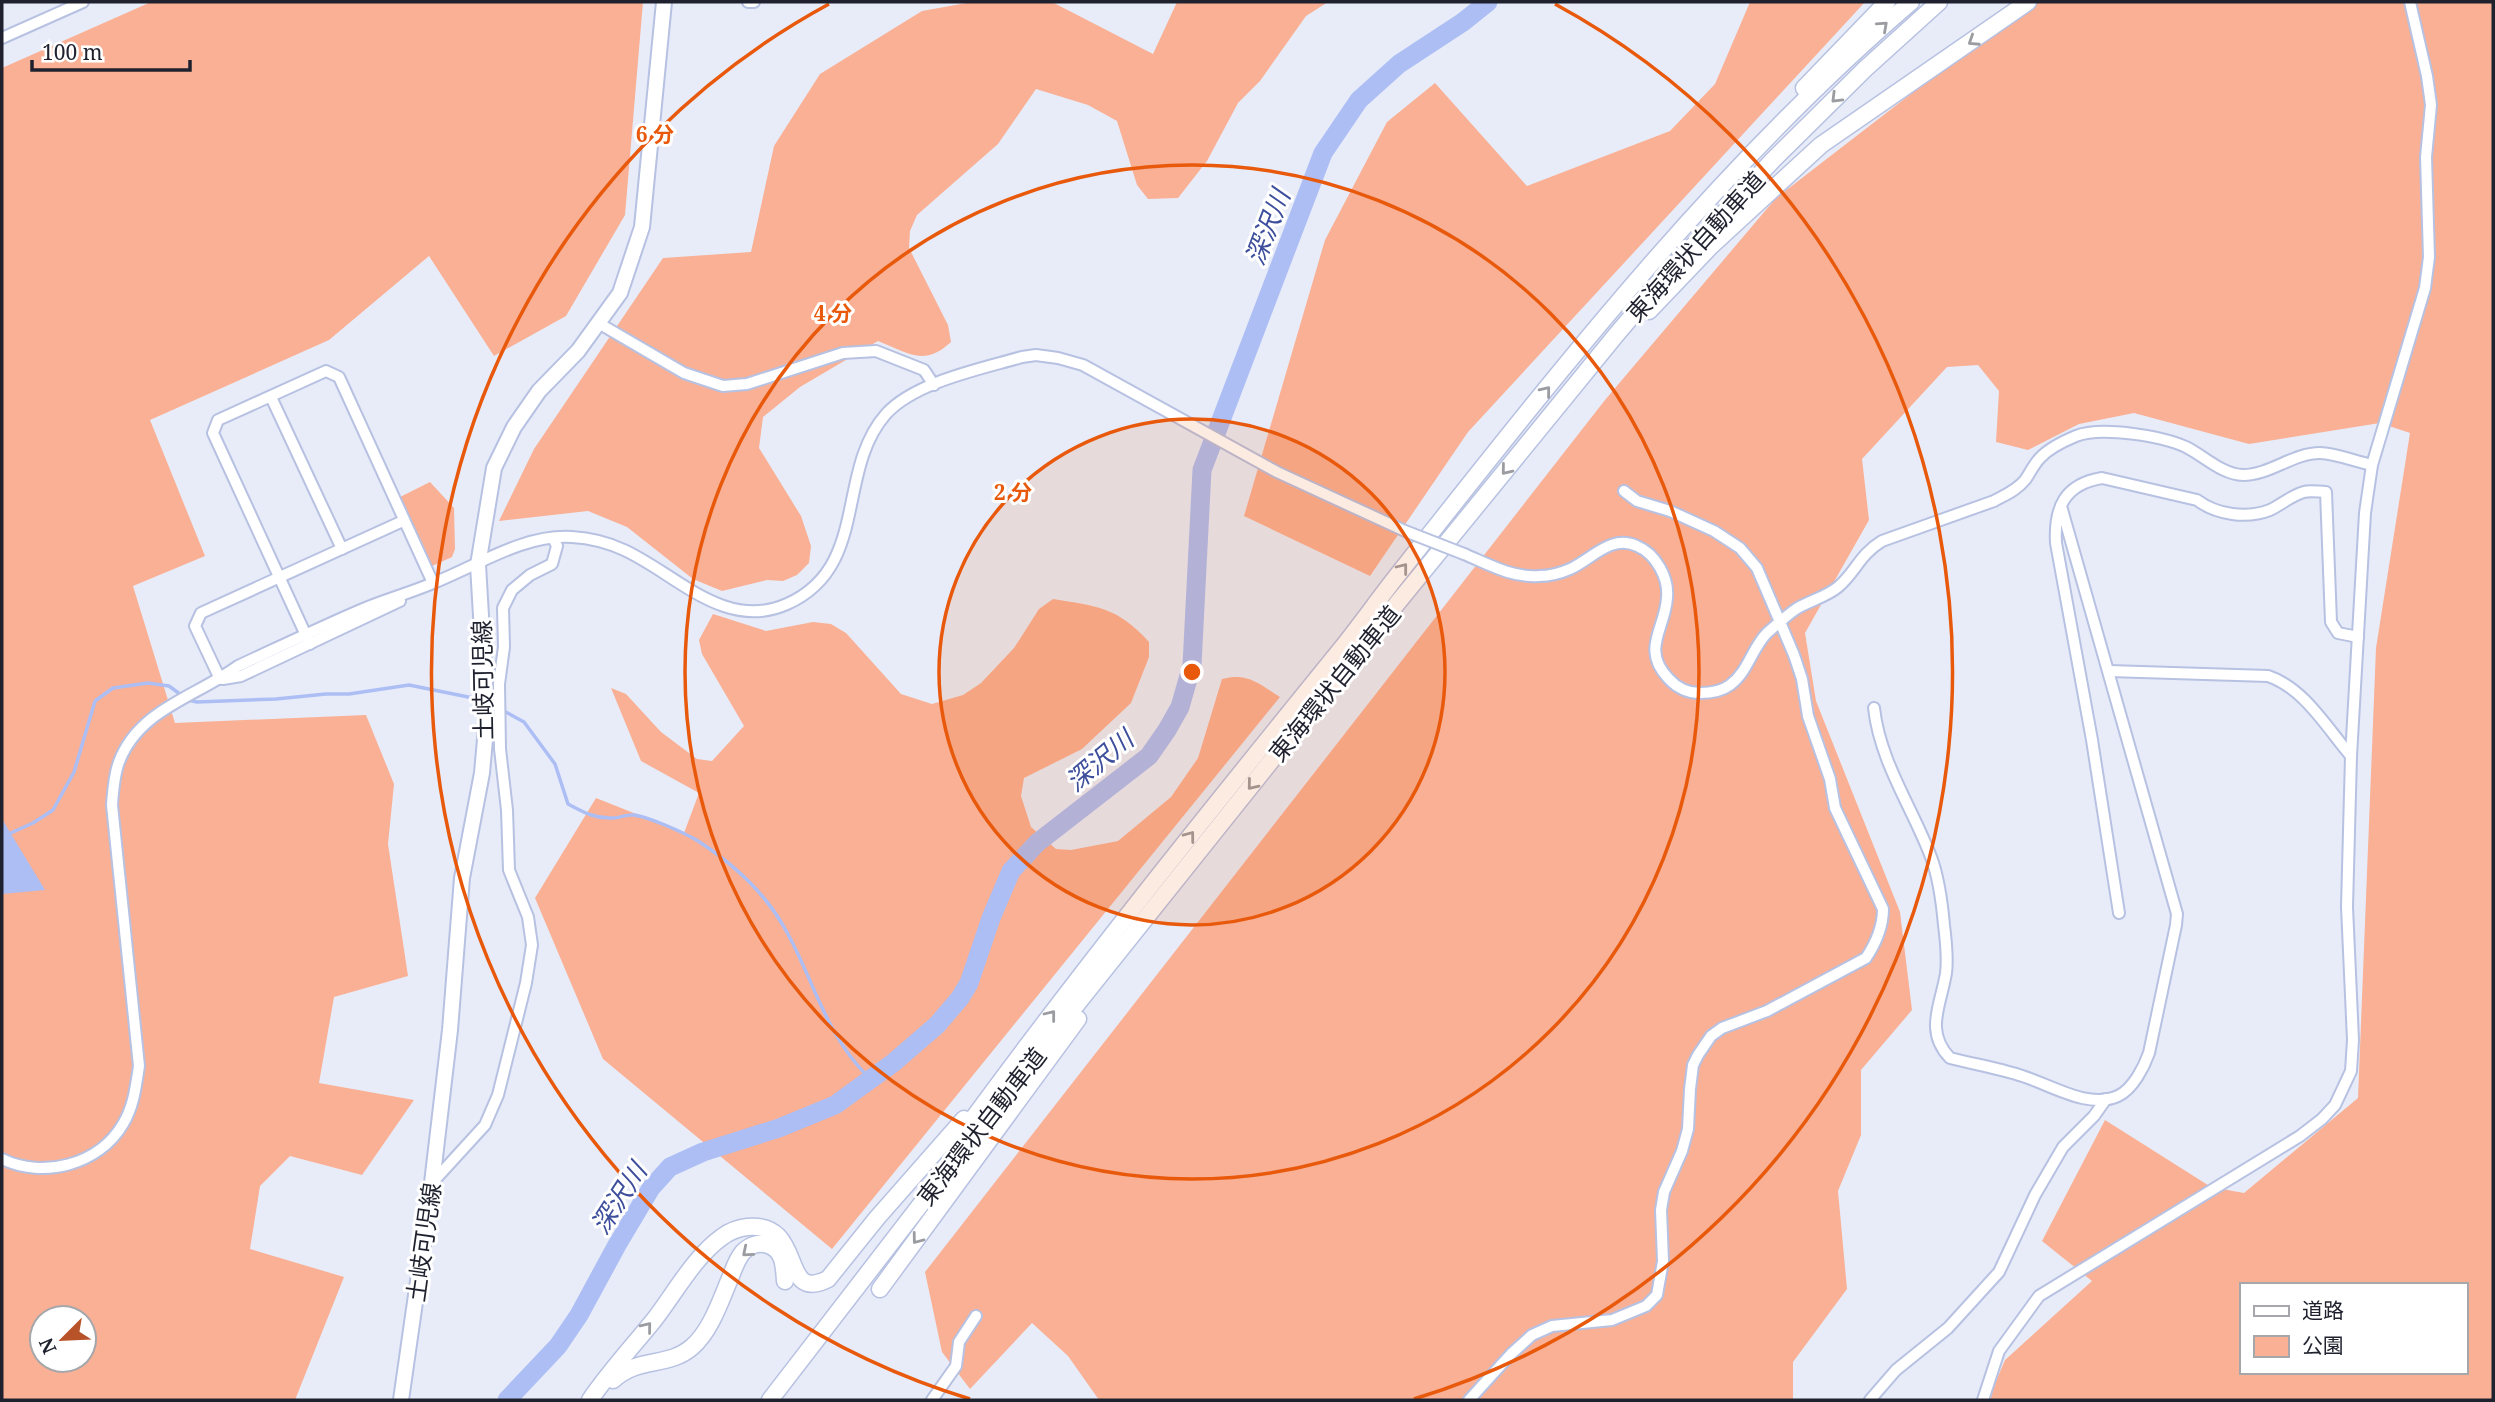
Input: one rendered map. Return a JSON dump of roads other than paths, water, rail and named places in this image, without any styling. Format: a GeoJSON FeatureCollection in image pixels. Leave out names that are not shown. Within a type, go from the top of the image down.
{"type":"FeatureCollection","features":[{"type":"Feature","properties":{"kind":"highway"},"geometry":{"type":"LineString","coordinates":[[1715,194],[1781,113],[1887,2]]}},
{"type":"Feature","properties":{"kind":"highway","name":"東海環状自動車道"},"geometry":{"type":"LineString","coordinates":[[757,1400],[912,1202],[1012,1065],[1215,804],[1646,270],[1715,194],[1829,77],[1911,2]]}},
{"type":"Feature","properties":{"kind":"highway","name":"東海環状自動車道"},"geometry":{"type":"LineString","coordinates":[[770,1400],[906,1220],[1156,904],[1616,335],[1715,220],[1772,161],[1865,69],[1940,2]]}},
{"type":"Feature","properties":{"kind":"highway"},"geometry":{"type":"LineString","coordinates":[[1535,435],[1712,246],[1821,145],[2028,2]]}},
{"type":"Feature","properties":{"kind":"highway"},"geometry":{"type":"LineString","coordinates":[[880,1289],[1079,1017],[1156,904]]}},
{"type":"Feature","properties":{"kind":"highway"},"geometry":{"type":"LineString","coordinates":[[593,1400],[706,1252],[733,1230],[754,1226],[771,1232],[779,1237],[789,1251],[797,1276],[802,1282],[811,1285],[828,1279],[877,1218],[1012,1065]]}},
{"type":"Feature","properties":{"kind":"highway"},"geometry":{"type":"LineString","coordinates":[[593,1400],[626,1370],[645,1362],[670,1359],[691,1348],[705,1331],[738,1259],[752,1245],[770,1245],[778,1251],[783,1260],[785,1281]]}},
{"type":"Feature","properties":{"kind":"main road","name":"土岐可児線"},"geometry":{"type":"LineString","coordinates":[[401,1400],[432,1182],[450,1030],[462,878],[493,717],[493,683],[478,565],[494,468],[514,427],[539,391],[578,351],[621,293],[642,227],[664,2]]}},
{"type":"Feature","properties":{"kind":"street"},"geometry":{"type":"LineString","coordinates":[[2,38],[63,6],[83,2]]}},
{"type":"Feature","properties":{"kind":"street"},"geometry":{"type":"LineString","coordinates":[[748,2],[754,2]]}},
{"type":"Feature","properties":{"kind":"street"},"geometry":{"type":"LineString","coordinates":[[1983,1400],[1999,1351],[2039,1296],[2300,1136],[2335,1105],[2351,1071],[2347,907],[2351,756],[2365,513],[2372,465],[2425,288],[2429,257],[2426,157],[2431,105],[2410,2]]}},
{"type":"Feature","properties":{"kind":"street"},"geometry":{"type":"LineString","coordinates":[[600,324],[684,373],[723,386],[747,384],[843,353],[876,351],[924,370],[934,385]]}},
{"type":"Feature","properties":{"kind":"street"},"geometry":{"type":"LineString","coordinates":[[2,1159],[14,1165],[43,1170],[68,1165],[84,1158],[104,1146],[123,1125],[134,1097],[139,1066],[112,805],[118,764],[136,732],[148,719],[238,666],[308,640],[364,608],[478,565],[516,547],[553,538],[572,537],[622,549],[692,592],[737,610],[759,610],[785,605],[808,592],[827,574],[847,530],[860,461],[871,435],[888,413],[910,396],[934,385],[1021,357],[1036,355],[1083,365],[1277,472],[1405,531],[1510,574],[1537,577],[1572,568],[1600,549],[1620,543],[1636,545],[1658,564],[1666,581],[1667,599],[1656,636],[1655,654],[1661,671],[1675,686],[1692,693],[1711,693],[1730,685],[1742,673],[1766,634],[1794,611],[1838,587],[1870,548],[2011,492],[2024,482],[2040,458],[2057,445],[2079,435],[2101,432],[2163,439],[2186,447],[2223,469],[2241,475],[2257,473],[2307,455],[2322,453],[2372,465]]}},
{"type":"Feature","properties":{"kind":"street"},"geometry":{"type":"LineString","coordinates":[[308,640],[213,433],[218,420],[326,371],[339,377],[433,583]]}},
{"type":"Feature","properties":{"kind":"street"},"geometry":{"type":"LineString","coordinates":[[271,397],[342,549]]}},
{"type":"Feature","properties":{"kind":"street"},"geometry":{"type":"LineString","coordinates":[[2119,913],[2092,740],[2056,543],[2055,524],[2066,496],[2076,486],[2102,478],[2197,500],[2206,507],[2226,513],[2256,513],[2269,510],[2305,492],[2326,492],[2331,622],[2338,634],[2358,637]]}},
{"type":"Feature","properties":{"kind":"street"},"geometry":{"type":"LineString","coordinates":[[1469,1400],[1511,1353],[1532,1335],[1552,1326],[1612,1320],[1646,1306],[1657,1295],[1664,1261],[1661,1210],[1664,1192],[1682,1151],[1688,1129],[1693,1065],[1698,1055],[1711,1036],[1722,1028],[1767,1011],[1866,958],[1874,946],[1883,922],[1882,909],[1835,808],[1830,779],[1808,716],[1802,679],[1757,568],[1740,548],[1714,531],[1670,511],[1637,501],[1623,491]]}},
{"type":"Feature","properties":{"kind":"street"},"geometry":{"type":"LineString","coordinates":[[1874,708],[1884,754],[1932,859],[1942,907],[1946,971],[1936,1014],[1935,1032],[1942,1050],[1950,1058],[2020,1075],[2086,1099],[2106,1100],[2120,1095],[2144,1067],[2149,1053],[2177,914],[2061,506]]}},
{"type":"Feature","properties":{"kind":"street"},"geometry":{"type":"LineString","coordinates":[[220,679],[195,626],[201,613],[403,521]]}},
{"type":"Feature","properties":{"kind":"street"},"geometry":{"type":"LineString","coordinates":[[493,683],[504,647],[503,608],[512,590],[530,575],[552,564],[557,546],[553,538]]}},
{"type":"Feature","properties":{"kind":"street"},"geometry":{"type":"LineString","coordinates":[[2109,671],[2255,676],[2278,680],[2299,694],[2351,756]]}},
{"type":"Feature","properties":{"kind":"street"},"geometry":{"type":"LineString","coordinates":[[432,1182],[485,1125],[498,1095],[533,945],[528,917],[509,870],[507,810],[500,749],[493,717]]}},
{"type":"Feature","properties":{"kind":"street"},"geometry":{"type":"LineString","coordinates":[[1870,1400],[1896,1370],[1948,1328],[1999,1272],[2035,1195],[2063,1147],[2106,1100]]}},
{"type":"Feature","properties":{"kind":"street"},"geometry":{"type":"LineString","coordinates":[[932,1400],[956,1366],[959,1342],[976,1316]]}},
{"type":"Feature","properties":{"kind":"water"},"geometry":{"type":"Polygon","coordinates":[[[2,819],[45,890],[2,894],[2,819]]]}},
{"type":"Feature","properties":{"kind":"waterway","name":"深沢川"},"geometry":{"type":"LineString","coordinates":[[507,1400],[558,1346],[579,1315],[651,1188],[670,1167],[703,1152],[779,1128],[835,1105],[893,1063],[937,1025],[960,998],[969,983],[991,918],[1011,871],[1037,843],[1149,756],[1180,707],[1192,665],[1202,470],[1323,153],[1359,100],[1399,64],[1463,22],[1488,2]]}},
{"type":"Feature","properties":{"kind":"waterway"},"geometry":{"type":"LineString","coordinates":[[2,837],[33,823],[53,810],[74,772],[95,701],[113,688],[148,683],[169,686],[188,700],[197,702],[349,694],[409,685],[483,700]]}},
{"type":"Feature","properties":{"kind":"waterway"},"geometry":{"type":"LineString","coordinates":[[502,710],[524,722],[555,764],[568,804],[595,816],[613,818],[634,815],[667,826],[698,841],[746,879],[776,914],[795,947],[830,1024],[854,1061],[870,1079]]}}]}
